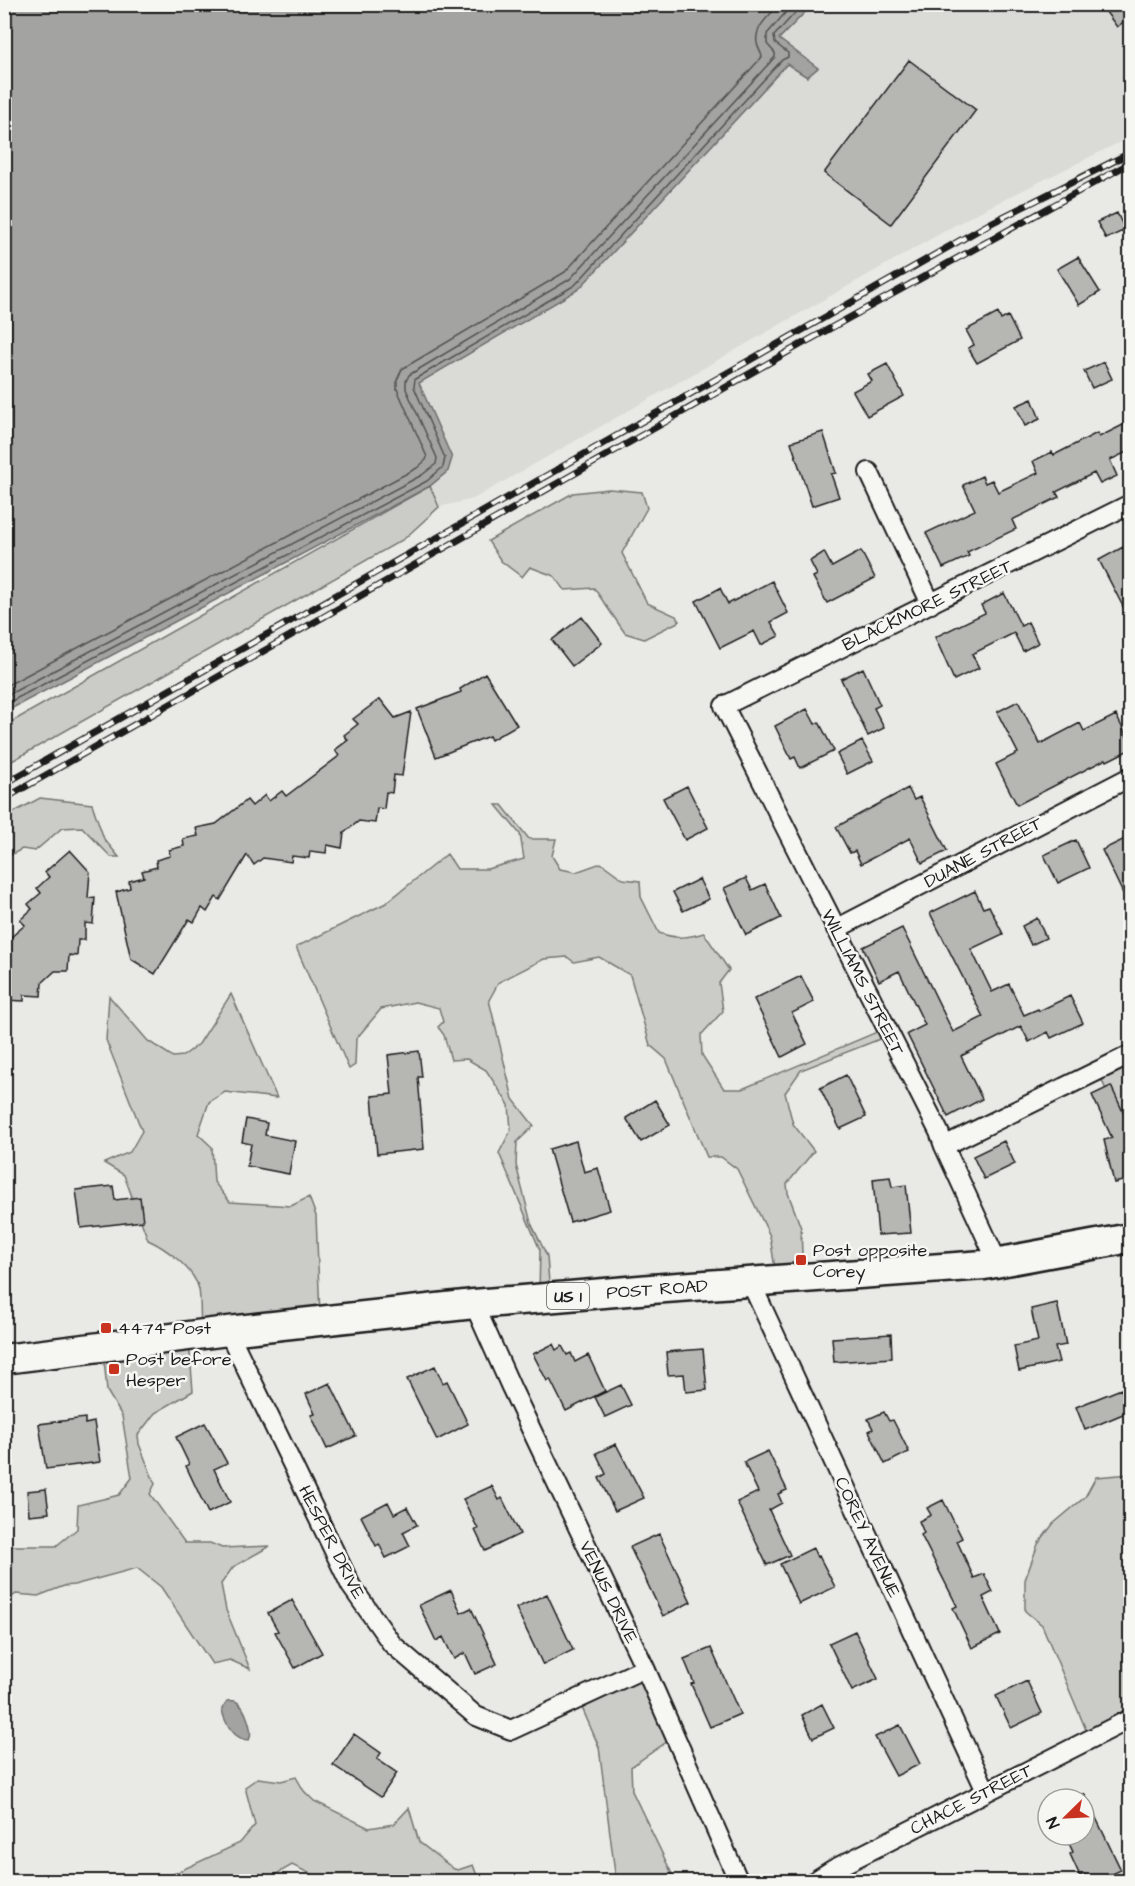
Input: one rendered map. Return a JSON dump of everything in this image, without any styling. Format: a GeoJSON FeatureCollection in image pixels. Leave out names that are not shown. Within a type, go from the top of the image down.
{"type":"FeatureCollection","features":[{"type":"Feature","properties":{"kind":"main road","name":"POST ROAD"},"geometry":{"type":"LineString","coordinates":[[4,1359],[474,1304],[984,1265],[1131,1238]]}},
{"type":"Feature","properties":{"kind":"street"},"geometry":{"type":"LineString","coordinates":[[869,472],[931,604]]}},
{"type":"Feature","properties":{"kind":"street","name":"BLACKMORE STREET"},"geometry":{"type":"LineString","coordinates":[[724,706],[1131,504]]}},
{"type":"Feature","properties":{"kind":"street","name":"WILLIAMS STREET"},"geometry":{"type":"LineString","coordinates":[[724,706],[939,1132],[998,1261]]}},
{"type":"Feature","properties":{"kind":"street","name":"DUANE STREET"},"geometry":{"type":"LineString","coordinates":[[836,929],[1131,777]]}},
{"type":"Feature","properties":{"kind":"street"},"geometry":{"type":"LineString","coordinates":[[944,1146],[1131,1056]]}},
{"type":"Feature","properties":{"kind":"street","name":"COREY AVENUE"},"geometry":{"type":"LineString","coordinates":[[751,1283],[986,1791]]}},
{"type":"Feature","properties":{"kind":"street","name":"VENUS DRIVE"},"geometry":{"type":"LineString","coordinates":[[474,1304],[511,1387],[645,1668],[739,1881]]}},
{"type":"Feature","properties":{"kind":"street","name":"HESPER DRIVE"},"geometry":{"type":"LineString","coordinates":[[228,1331],[351,1586],[392,1644],[476,1716],[511,1730],[645,1668]]}},
{"type":"Feature","properties":{"kind":"street","name":"CHACE STREET"},"geometry":{"type":"LineString","coordinates":[[813,1881],[832,1869],[1131,1719]]}},
{"type":"Feature","properties":{"kind":"shaded area"},"geometry":{"type":"Polygon","coordinates":[[[812,5],[1130,5],[1130,137],[973,215],[473,499],[439,507],[430,486],[448,471],[419,384],[579,289],[788,63],[818,67],[779,39],[812,5]]]}},
{"type":"Feature","properties":{"kind":"shaded area"},"geometry":{"type":"Polygon","coordinates":[[[430,486],[439,507],[404,539],[5,765],[4,726],[430,486]]]}},
{"type":"Feature","properties":{"kind":"shaded area"},"geometry":{"type":"Polygon","coordinates":[[[609,489],[642,492],[647,508],[622,553],[647,603],[676,616],[680,621],[644,639],[625,633],[594,588],[565,590],[554,576],[530,567],[522,577],[501,561],[488,541],[573,493],[609,489]]]}},
{"type":"Feature","properties":{"kind":"shaded area"},"geometry":{"type":"Polygon","coordinates":[[[40,798],[92,804],[104,839],[119,857],[111,857],[82,827],[62,828],[35,851],[22,849],[5,858],[5,817],[40,798]]]}},
{"type":"Feature","properties":{"kind":"shaded area"},"geometry":{"type":"Polygon","coordinates":[[[496,805],[502,805],[529,839],[556,839],[552,856],[560,869],[576,872],[601,863],[623,879],[640,881],[641,897],[659,933],[682,937],[704,933],[729,970],[719,983],[723,1011],[701,1035],[702,1055],[724,1089],[742,1089],[884,1029],[885,1037],[801,1070],[785,1093],[793,1124],[814,1151],[787,1184],[801,1228],[803,1280],[777,1282],[770,1236],[737,1169],[721,1157],[707,1157],[666,1059],[650,1045],[630,975],[599,957],[574,962],[567,957],[544,959],[499,982],[489,1000],[513,1099],[534,1126],[517,1142],[516,1165],[531,1223],[547,1256],[550,1297],[539,1293],[540,1250],[499,1153],[511,1130],[509,1105],[486,1070],[467,1059],[451,1060],[444,1035],[438,1027],[443,1022],[439,1008],[415,1002],[381,1009],[356,1039],[355,1065],[349,1069],[296,947],[386,903],[447,854],[457,869],[487,869],[524,859],[520,834],[496,805]]]}},
{"type":"Feature","properties":{"kind":"shaded area"},"geometry":{"type":"Polygon","coordinates":[[[231,994],[277,1098],[225,1092],[209,1102],[198,1134],[212,1147],[214,1182],[230,1202],[291,1206],[309,1197],[316,1216],[320,1315],[201,1332],[200,1294],[196,1281],[178,1260],[148,1240],[124,1175],[104,1163],[130,1152],[142,1131],[106,1040],[109,996],[148,1041],[173,1057],[183,1056],[199,1044],[231,994]]]}},
{"type":"Feature","properties":{"kind":"shaded area"},"geometry":{"type":"Polygon","coordinates":[[[1130,1056],[1130,1111],[1116,1114],[1099,1073],[1130,1056]]]}},
{"type":"Feature","properties":{"kind":"shaded area"},"geometry":{"type":"Polygon","coordinates":[[[189,1341],[193,1391],[155,1413],[138,1435],[139,1444],[155,1484],[150,1494],[185,1543],[210,1543],[222,1548],[270,1546],[233,1567],[221,1584],[226,1610],[250,1669],[230,1660],[212,1664],[161,1587],[137,1568],[64,1586],[38,1596],[16,1594],[5,1602],[4,1546],[56,1546],[77,1529],[78,1505],[119,1495],[132,1478],[122,1416],[107,1391],[103,1349],[189,1341]]]}},
{"type":"Feature","properties":{"kind":"shaded area"},"geometry":{"type":"Polygon","coordinates":[[[1130,1474],[1130,1729],[1092,1744],[1042,1625],[1025,1611],[1025,1580],[1038,1544],[1053,1524],[1085,1497],[1096,1477],[1130,1474]]]}},
{"type":"Feature","properties":{"kind":"shaded area"},"geometry":{"type":"Polygon","coordinates":[[[645,1673],[675,1736],[631,1767],[632,1791],[673,1876],[671,1881],[616,1881],[599,1747],[580,1703],[645,1673]]]}},
{"type":"Feature","properties":{"kind":"shaded area"},"geometry":{"type":"Polygon","coordinates":[[[296,1777],[304,1791],[314,1801],[369,1828],[394,1824],[409,1808],[419,1842],[454,1869],[458,1870],[473,1865],[479,1881],[326,1881],[292,1865],[264,1881],[150,1881],[149,1878],[167,1877],[240,1843],[255,1825],[245,1787],[258,1778],[281,1781],[296,1777]]]}},
{"type":"Feature","properties":{"kind":"water"},"geometry":{"type":"Polygon","coordinates":[[[5,4],[812,5],[779,39],[818,68],[807,77],[787,64],[579,289],[419,383],[452,458],[448,471],[430,486],[5,712],[5,4]]]}},
{"type":"Feature","properties":{"kind":"water"},"geometry":{"type":"Polygon","coordinates":[[[227,1701],[236,1701],[243,1709],[250,1726],[249,1740],[234,1734],[227,1725],[222,1709],[227,1701]]]}},
{"type":"Feature","properties":{"kind":"building"},"geometry":{"type":"Polygon","coordinates":[[[1100,4],[1131,4],[1131,16],[1117,27],[1100,4]]]}},
{"type":"Feature","properties":{"kind":"building"},"geometry":{"type":"Polygon","coordinates":[[[909,60],[976,110],[891,224],[824,173],[909,60]]]}},
{"type":"Feature","properties":{"kind":"building"},"geometry":{"type":"Polygon","coordinates":[[[1117,213],[1125,230],[1106,239],[1097,222],[1117,213]]]}},
{"type":"Feature","properties":{"kind":"building"},"geometry":{"type":"Polygon","coordinates":[[[1078,257],[1100,292],[1079,305],[1057,269],[1078,257]]]}},
{"type":"Feature","properties":{"kind":"building"},"geometry":{"type":"Polygon","coordinates":[[[998,313],[1001,320],[1008,316],[1020,340],[977,363],[968,348],[974,345],[966,330],[998,313]]]}},
{"type":"Feature","properties":{"kind":"building"},"geometry":{"type":"Polygon","coordinates":[[[1104,362],[1112,379],[1092,388],[1084,371],[1104,362]]]}},
{"type":"Feature","properties":{"kind":"building"},"geometry":{"type":"Polygon","coordinates":[[[887,364],[904,396],[867,416],[853,391],[872,381],[868,374],[887,364]]]}},
{"type":"Feature","properties":{"kind":"building"},"geometry":{"type":"Polygon","coordinates":[[[1032,399],[1040,419],[1025,426],[1016,406],[1032,399]]]}},
{"type":"Feature","properties":{"kind":"building"},"geometry":{"type":"Polygon","coordinates":[[[1131,421],[1131,450],[1110,460],[1117,476],[1100,484],[1094,473],[1056,492],[1059,497],[1012,520],[1016,529],[967,552],[969,556],[943,568],[926,533],[975,510],[963,485],[982,476],[985,483],[992,480],[998,492],[1038,473],[1033,461],[1052,452],[1054,455],[1097,433],[1099,437],[1131,421]]]}},
{"type":"Feature","properties":{"kind":"building"},"geometry":{"type":"Polygon","coordinates":[[[823,432],[836,473],[831,474],[839,497],[812,506],[791,442],[823,432]]]}},
{"type":"Feature","properties":{"kind":"building"},"geometry":{"type":"Polygon","coordinates":[[[1123,547],[1131,561],[1131,622],[1099,560],[1123,547]]]}},
{"type":"Feature","properties":{"kind":"building"},"geometry":{"type":"Polygon","coordinates":[[[861,551],[875,578],[827,603],[813,577],[817,575],[810,561],[824,552],[832,567],[861,551]]]}},
{"type":"Feature","properties":{"kind":"building"},"geometry":{"type":"Polygon","coordinates":[[[772,581],[788,613],[771,622],[779,636],[761,645],[754,631],[720,648],[696,601],[720,588],[728,604],[772,581]]]}},
{"type":"Feature","properties":{"kind":"building"},"geometry":{"type":"Polygon","coordinates":[[[1004,593],[1021,626],[1028,622],[1038,643],[1023,651],[1014,633],[972,654],[979,668],[954,680],[935,637],[985,613],[981,605],[1004,593]]]}},
{"type":"Feature","properties":{"kind":"building"},"geometry":{"type":"Polygon","coordinates":[[[582,617],[602,643],[572,666],[552,640],[582,617]]]}},
{"type":"Feature","properties":{"kind":"building"},"geometry":{"type":"Polygon","coordinates":[[[863,668],[880,705],[874,708],[884,728],[868,736],[841,679],[863,668]]]}},
{"type":"Feature","properties":{"kind":"building"},"geometry":{"type":"Polygon","coordinates":[[[485,673],[517,725],[491,740],[489,736],[436,757],[417,709],[461,692],[460,689],[485,673]]]}},
{"type":"Feature","properties":{"kind":"building"},"geometry":{"type":"Polygon","coordinates":[[[380,699],[395,718],[411,712],[402,776],[394,775],[392,793],[386,792],[384,809],[377,808],[375,823],[359,821],[344,833],[342,848],[327,845],[326,853],[310,851],[309,858],[292,856],[291,862],[263,858],[254,865],[247,855],[220,900],[216,897],[207,912],[202,908],[194,922],[189,919],[155,974],[131,959],[116,892],[130,888],[129,881],[144,877],[142,871],[157,867],[156,860],[170,856],[169,850],[184,846],[183,839],[198,836],[196,828],[216,824],[247,800],[252,806],[265,795],[269,801],[282,791],[286,796],[339,756],[335,750],[348,740],[344,735],[358,724],[353,719],[380,699]]]}},
{"type":"Feature","properties":{"kind":"building"},"geometry":{"type":"Polygon","coordinates":[[[1018,701],[1040,744],[1080,723],[1084,731],[1116,715],[1131,749],[1107,761],[1106,759],[1017,805],[996,764],[1018,753],[997,712],[1018,701]]]}},
{"type":"Feature","properties":{"kind":"building"},"geometry":{"type":"Polygon","coordinates":[[[807,709],[815,724],[819,722],[834,751],[800,768],[795,757],[791,759],[775,726],[807,709]]]}},
{"type":"Feature","properties":{"kind":"building"},"geometry":{"type":"Polygon","coordinates":[[[862,741],[873,761],[847,774],[837,754],[862,741]]]}},
{"type":"Feature","properties":{"kind":"building"},"geometry":{"type":"Polygon","coordinates":[[[687,786],[708,828],[685,840],[663,798],[687,786]]]}},
{"type":"Feature","properties":{"kind":"building"},"geometry":{"type":"Polygon","coordinates":[[[908,788],[914,800],[920,797],[947,851],[922,863],[910,838],[861,864],[855,851],[850,853],[836,827],[908,788]]]}},
{"type":"Feature","properties":{"kind":"building"},"geometry":{"type":"Polygon","coordinates":[[[1131,836],[1131,910],[1102,850],[1131,836]]]}},
{"type":"Feature","properties":{"kind":"building"},"geometry":{"type":"Polygon","coordinates":[[[1076,840],[1089,868],[1058,883],[1044,855],[1076,840]]]}},
{"type":"Feature","properties":{"kind":"building"},"geometry":{"type":"Polygon","coordinates":[[[70,850],[90,872],[88,898],[95,897],[93,924],[85,923],[85,940],[78,940],[77,956],[69,955],[68,971],[55,971],[42,983],[41,996],[24,995],[24,1001],[4,1000],[4,943],[25,925],[20,920],[32,909],[28,904],[41,893],[37,888],[49,877],[45,872],[70,850]]]}},
{"type":"Feature","properties":{"kind":"building"},"geometry":{"type":"Polygon","coordinates":[[[746,878],[752,890],[765,884],[781,918],[746,935],[724,888],[746,878]]]}},
{"type":"Feature","properties":{"kind":"building"},"geometry":{"type":"Polygon","coordinates":[[[699,879],[709,899],[683,911],[673,892],[699,879]]]}},
{"type":"Feature","properties":{"kind":"building"},"geometry":{"type":"Polygon","coordinates":[[[975,891],[983,908],[989,906],[1003,934],[971,949],[992,992],[1009,984],[1024,1015],[1038,1009],[1039,1011],[1070,996],[1083,1023],[1051,1038],[1048,1032],[1029,1042],[1021,1026],[961,1056],[982,1099],[948,1117],[907,1034],[925,1025],[899,971],[879,981],[863,947],[902,928],[953,1032],[983,1017],[930,913],[975,891]]]}},
{"type":"Feature","properties":{"kind":"building"},"geometry":{"type":"Polygon","coordinates":[[[1037,918],[1046,938],[1031,945],[1022,926],[1037,918]]]}},
{"type":"Feature","properties":{"kind":"building"},"geometry":{"type":"Polygon","coordinates":[[[801,976],[814,1002],[792,1013],[807,1044],[782,1057],[754,999],[801,976]]]}},
{"type":"Feature","properties":{"kind":"building"},"geometry":{"type":"Polygon","coordinates":[[[419,1051],[422,1077],[418,1077],[424,1149],[377,1154],[372,1096],[392,1094],[388,1055],[419,1051]]]}},
{"type":"Feature","properties":{"kind":"building"},"geometry":{"type":"Polygon","coordinates":[[[846,1075],[866,1117],[840,1129],[820,1088],[846,1075]]]}},
{"type":"Feature","properties":{"kind":"building"},"geometry":{"type":"Polygon","coordinates":[[[1111,1086],[1131,1129],[1131,1179],[1114,1183],[1104,1140],[1112,1138],[1092,1095],[1111,1086]]]}},
{"type":"Feature","properties":{"kind":"building"},"geometry":{"type":"Polygon","coordinates":[[[655,1100],[670,1125],[641,1142],[626,1118],[655,1100]]]}},
{"type":"Feature","properties":{"kind":"building"},"geometry":{"type":"Polygon","coordinates":[[[246,1119],[267,1123],[265,1135],[295,1141],[289,1174],[247,1166],[251,1144],[242,1142],[246,1119]]]}},
{"type":"Feature","properties":{"kind":"building"},"geometry":{"type":"Polygon","coordinates":[[[576,1141],[584,1172],[598,1168],[610,1210],[570,1222],[549,1149],[576,1141]]]}},
{"type":"Feature","properties":{"kind":"building"},"geometry":{"type":"Polygon","coordinates":[[[1004,1141],[1015,1164],[984,1179],[973,1156],[1004,1141]]]}},
{"type":"Feature","properties":{"kind":"building"},"geometry":{"type":"Polygon","coordinates":[[[890,1177],[892,1187],[906,1185],[911,1233],[878,1235],[873,1179],[890,1177]]]}},
{"type":"Feature","properties":{"kind":"building"},"geometry":{"type":"Polygon","coordinates":[[[113,1186],[115,1200],[140,1197],[143,1221],[81,1228],[76,1190],[113,1186]]]}},
{"type":"Feature","properties":{"kind":"building"},"geometry":{"type":"Polygon","coordinates":[[[1057,1303],[1066,1345],[1055,1347],[1059,1362],[1019,1371],[1014,1346],[1038,1341],[1031,1309],[1057,1303]]]}},
{"type":"Feature","properties":{"kind":"building"},"geometry":{"type":"Polygon","coordinates":[[[891,1334],[892,1358],[834,1362],[832,1338],[891,1334]]]}},
{"type":"Feature","properties":{"kind":"building"},"geometry":{"type":"Polygon","coordinates":[[[553,1344],[556,1350],[562,1346],[567,1355],[571,1353],[575,1362],[588,1355],[605,1391],[566,1411],[550,1379],[547,1381],[533,1354],[553,1344]]]}},
{"type":"Feature","properties":{"kind":"building"},"geometry":{"type":"Polygon","coordinates":[[[703,1349],[707,1390],[686,1392],[684,1374],[668,1375],[666,1352],[703,1349]]]}},
{"type":"Feature","properties":{"kind":"building"},"geometry":{"type":"Polygon","coordinates":[[[435,1366],[443,1383],[447,1381],[468,1424],[437,1440],[407,1379],[435,1366]]]}},
{"type":"Feature","properties":{"kind":"building"},"geometry":{"type":"Polygon","coordinates":[[[330,1383],[356,1436],[327,1449],[311,1415],[315,1414],[306,1394],[330,1383]]]}},
{"type":"Feature","properties":{"kind":"building"},"geometry":{"type":"Polygon","coordinates":[[[621,1385],[631,1405],[605,1417],[595,1397],[621,1385]]]}},
{"type":"Feature","properties":{"kind":"building"},"geometry":{"type":"Polygon","coordinates":[[[1121,1389],[1130,1411],[1085,1430],[1076,1407],[1121,1389]]]}},
{"type":"Feature","properties":{"kind":"building"},"geometry":{"type":"Polygon","coordinates":[[[884,1412],[889,1421],[893,1420],[909,1452],[885,1464],[869,1431],[873,1429],[868,1419],[884,1412]]]}},
{"type":"Feature","properties":{"kind":"building"},"geometry":{"type":"Polygon","coordinates":[[[85,1418],[85,1424],[94,1422],[100,1462],[46,1469],[39,1424],[85,1418]]]}},
{"type":"Feature","properties":{"kind":"building"},"geometry":{"type":"Polygon","coordinates":[[[205,1423],[227,1463],[214,1469],[230,1502],[208,1513],[186,1466],[189,1464],[176,1437],[205,1423]]]}},
{"type":"Feature","properties":{"kind":"building"},"geometry":{"type":"Polygon","coordinates":[[[616,1444],[644,1498],[615,1511],[599,1478],[606,1474],[596,1453],[616,1444]]]}},
{"type":"Feature","properties":{"kind":"building"},"geometry":{"type":"Polygon","coordinates":[[[768,1451],[787,1490],[778,1494],[782,1503],[769,1510],[790,1555],[767,1565],[737,1502],[758,1492],[744,1462],[768,1451]]]}},
{"type":"Feature","properties":{"kind":"building"},"geometry":{"type":"Polygon","coordinates":[[[492,1486],[499,1500],[502,1498],[520,1534],[485,1551],[475,1530],[478,1529],[463,1499],[492,1486]]]}},
{"type":"Feature","properties":{"kind":"building"},"geometry":{"type":"Polygon","coordinates":[[[46,1489],[49,1513],[29,1515],[27,1491],[46,1489]]]}},
{"type":"Feature","properties":{"kind":"building"},"geometry":{"type":"Polygon","coordinates":[[[943,1500],[962,1538],[957,1541],[974,1578],[984,1574],[993,1592],[983,1597],[1000,1634],[972,1648],[953,1608],[957,1606],[921,1535],[924,1533],[919,1521],[931,1515],[927,1508],[943,1500]]]}},
{"type":"Feature","properties":{"kind":"building"},"geometry":{"type":"Polygon","coordinates":[[[388,1502],[394,1514],[407,1507],[417,1525],[403,1532],[410,1546],[386,1558],[379,1544],[376,1546],[361,1516],[388,1502]]]}},
{"type":"Feature","properties":{"kind":"building"},"geometry":{"type":"Polygon","coordinates":[[[659,1534],[691,1602],[663,1616],[630,1547],[659,1534]]]}},
{"type":"Feature","properties":{"kind":"building"},"geometry":{"type":"Polygon","coordinates":[[[813,1548],[835,1587],[799,1604],[780,1564],[813,1548]]]}},
{"type":"Feature","properties":{"kind":"building"},"geometry":{"type":"Polygon","coordinates":[[[451,1590],[461,1613],[471,1608],[497,1664],[475,1674],[465,1653],[454,1659],[443,1637],[436,1641],[419,1605],[451,1590]]]}},
{"type":"Feature","properties":{"kind":"building"},"geometry":{"type":"Polygon","coordinates":[[[547,1594],[573,1650],[543,1665],[516,1608],[547,1594]]]}},
{"type":"Feature","properties":{"kind":"building"},"geometry":{"type":"Polygon","coordinates":[[[292,1600],[322,1653],[295,1668],[275,1632],[278,1631],[268,1613],[292,1600]]]}},
{"type":"Feature","properties":{"kind":"building"},"geometry":{"type":"Polygon","coordinates":[[[855,1631],[878,1679],[852,1691],[829,1643],[855,1631]]]}},
{"type":"Feature","properties":{"kind":"building"},"geometry":{"type":"Polygon","coordinates":[[[711,1648],[740,1714],[710,1727],[691,1684],[694,1683],[684,1659],[711,1648]]]}},
{"type":"Feature","properties":{"kind":"building"},"geometry":{"type":"Polygon","coordinates":[[[1027,1681],[1042,1713],[1011,1728],[996,1696],[1027,1681]]]}},
{"type":"Feature","properties":{"kind":"building"},"geometry":{"type":"Polygon","coordinates":[[[822,1704],[834,1728],[813,1738],[802,1715],[822,1704]]]}},
{"type":"Feature","properties":{"kind":"building"},"geometry":{"type":"Polygon","coordinates":[[[900,1725],[920,1764],[896,1776],[875,1737],[900,1725]]]}},
{"type":"Feature","properties":{"kind":"building"},"geometry":{"type":"Polygon","coordinates":[[[354,1734],[381,1753],[377,1759],[397,1773],[381,1797],[333,1765],[354,1734]]]}},
{"type":"Feature","properties":{"kind":"building"},"geometry":{"type":"Polygon","coordinates":[[[1096,1818],[1121,1870],[1097,1881],[1087,1881],[1084,1874],[1080,1876],[1070,1854],[1073,1852],[1071,1847],[1096,1847],[1096,1818]]]}},
{"type":"Feature","properties":{"kind":"railway"},"geometry":{"type":"LineString","coordinates":[[4,784],[989,224],[1130,153]]}},
{"type":"Feature","properties":{"kind":"railway"},"geometry":{"type":"LineString","coordinates":[[4,799],[800,345],[1130,163]]}},
{"type":"Feature","properties":{"kind":"place","name":"Post opposite Corey"},"geometry":{"type":"Point","coordinates":[801,1260]}},
{"type":"Feature","properties":{"kind":"place","name":"4474 Post"},"geometry":{"type":"Point","coordinates":[106,1328]}},
{"type":"Feature","properties":{"kind":"place","name":"Post before Hesper"},"geometry":{"type":"Point","coordinates":[114,1369]}}]}
